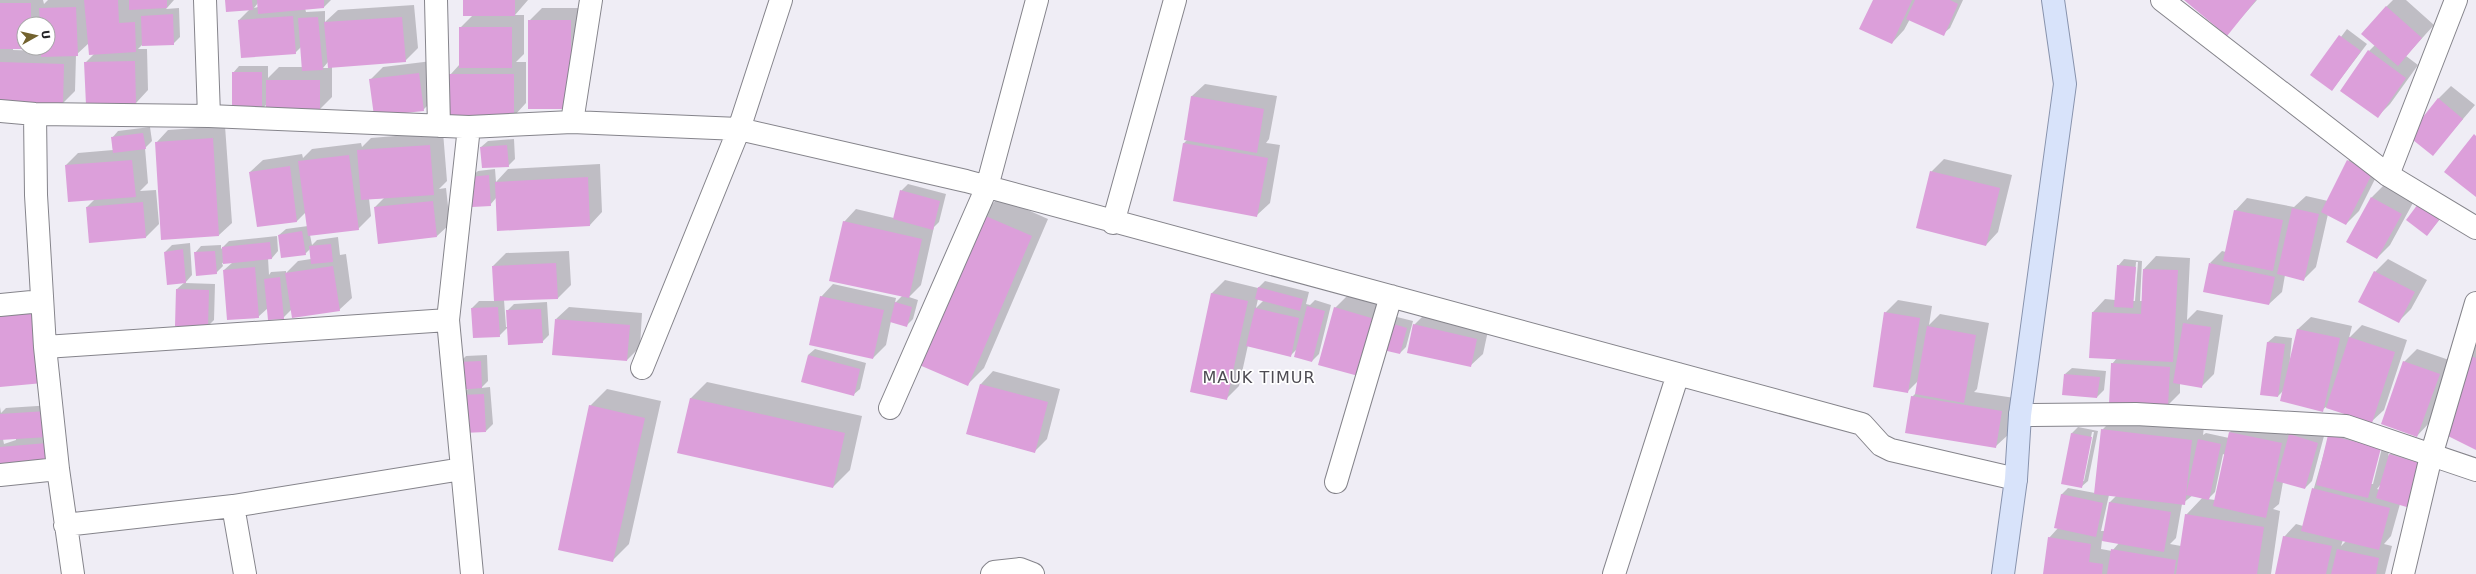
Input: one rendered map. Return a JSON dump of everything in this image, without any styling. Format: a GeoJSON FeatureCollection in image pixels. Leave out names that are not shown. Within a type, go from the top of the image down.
{"type":"FeatureCollection","features":[{"type":"Feature","properties":{"kind":"main road"},"geometry":{"type":"LineString","coordinates":[[2003,574],[2016,479],[2020,415],[2065,84],[2053,0]]}},
{"type":"Feature","properties":{"kind":"street"},"geometry":{"type":"LineString","coordinates":[[205,0],[209,116]]}},
{"type":"Feature","properties":{"kind":"street"},"geometry":{"type":"LineString","coordinates":[[436,0],[439,126]]}},
{"type":"Feature","properties":{"kind":"street"},"geometry":{"type":"LineString","coordinates":[[572,122],[591,0]]}},
{"type":"Feature","properties":{"kind":"street"},"geometry":{"type":"LineString","coordinates":[[642,368],[739,128],[781,0]]}},
{"type":"Feature","properties":{"kind":"street"},"geometry":{"type":"LineString","coordinates":[[890,408],[987,188],[1037,0]]}},
{"type":"Feature","properties":{"kind":"street"},"geometry":{"type":"LineString","coordinates":[[1113,223],[1175,0]]}},
{"type":"Feature","properties":{"kind":"street"},"geometry":{"type":"LineString","coordinates":[[2162,0],[2388,175],[2476,228]]}},
{"type":"Feature","properties":{"kind":"street"},"geometry":{"type":"LineString","coordinates":[[2388,175],[2456,0]]}},
{"type":"Feature","properties":{"kind":"street"},"geometry":{"type":"LineString","coordinates":[[0,111],[35,114],[209,116],[469,127],[572,122],[739,128],[987,188],[1862,424],[1881,445],[1891,450],[2016,479]]}},
{"type":"Feature","properties":{"kind":"street"},"geometry":{"type":"LineString","coordinates":[[35,114],[36,195],[45,347],[58,469],[73,574]]}},
{"type":"Feature","properties":{"kind":"street"},"geometry":{"type":"LineString","coordinates":[[469,127],[448,320],[472,574]]}},
{"type":"Feature","properties":{"kind":"street"},"geometry":{"type":"LineString","coordinates":[[1336,482],[1391,296]]}},
{"type":"Feature","properties":{"kind":"street"},"geometry":{"type":"LineString","coordinates":[[0,305],[42,301]]}},
{"type":"Feature","properties":{"kind":"street"},"geometry":{"type":"LineString","coordinates":[[2403,574],[2431,456],[2476,303]]}},
{"type":"Feature","properties":{"kind":"street"},"geometry":{"type":"LineString","coordinates":[[45,347],[448,320]]}},
{"type":"Feature","properties":{"kind":"street"},"geometry":{"type":"LineString","coordinates":[[1614,574],[1678,374]]}},
{"type":"Feature","properties":{"kind":"street"},"geometry":{"type":"LineString","coordinates":[[2020,415],[2136,414],[2346,426],[2476,470]]}},
{"type":"Feature","properties":{"kind":"street"},"geometry":{"type":"LineString","coordinates":[[0,475],[58,469]]}},
{"type":"Feature","properties":{"kind":"street"},"geometry":{"type":"LineString","coordinates":[[65,525],[233,506],[462,469]]}},
{"type":"Feature","properties":{"kind":"street"},"geometry":{"type":"LineString","coordinates":[[233,506],[245,574]]}},
{"type":"Feature","properties":{"kind":"street"},"geometry":{"type":"LineString","coordinates":[[992,574],[994,572],[1020,569],[1034,574]]}},
{"type":"Feature","properties":{"kind":"building"},"geometry":{"type":"Polygon","coordinates":[[[84,0],[118,0],[119,23],[135,22],[136,52],[89,55],[84,0]]]}},
{"type":"Feature","properties":{"kind":"building"},"geometry":{"type":"Polygon","coordinates":[[[129,0],[167,0],[167,8],[129,10],[129,0]]]}},
{"type":"Feature","properties":{"kind":"building"},"geometry":{"type":"Polygon","coordinates":[[[225,0],[252,0],[253,10],[226,12],[225,0]]]}},
{"type":"Feature","properties":{"kind":"building"},"geometry":{"type":"Polygon","coordinates":[[[257,0],[324,0],[324,8],[258,14],[257,0]]]}},
{"type":"Feature","properties":{"kind":"building"},"geometry":{"type":"Polygon","coordinates":[[[463,0],[515,0],[515,16],[463,16],[463,0]]]}},
{"type":"Feature","properties":{"kind":"building"},"geometry":{"type":"Polygon","coordinates":[[[1873,0],[1912,0],[1892,44],[1859,29],[1873,0]]]}},
{"type":"Feature","properties":{"kind":"building"},"geometry":{"type":"Polygon","coordinates":[[[1915,0],[1950,0],[1958,4],[1944,36],[1906,19],[1915,0]]]}},
{"type":"Feature","properties":{"kind":"building"},"geometry":{"type":"Polygon","coordinates":[[[2184,0],[2256,0],[2227,36],[2184,0]]]}},
{"type":"Feature","properties":{"kind":"building"},"geometry":{"type":"Polygon","coordinates":[[[0,3],[31,3],[31,16],[16,16],[16,49],[0,49],[0,3]]]}},
{"type":"Feature","properties":{"kind":"building"},"geometry":{"type":"Polygon","coordinates":[[[2386,6],[2422,38],[2398,66],[2361,34],[2386,6]]]}},
{"type":"Feature","properties":{"kind":"building"},"geometry":{"type":"Polygon","coordinates":[[[76,7],[78,56],[41,57],[56,56],[56,16],[40,16],[39,8],[76,7]]]}},
{"type":"Feature","properties":{"kind":"building"},"geometry":{"type":"Polygon","coordinates":[[[173,14],[174,45],[142,46],[141,16],[173,14]]]}},
{"type":"Feature","properties":{"kind":"building"},"geometry":{"type":"Polygon","coordinates":[[[293,16],[296,54],[241,58],[238,20],[293,16]]]}},
{"type":"Feature","properties":{"kind":"building"},"geometry":{"type":"Polygon","coordinates":[[[318,17],[323,70],[302,71],[298,18],[318,17]]]}},
{"type":"Feature","properties":{"kind":"building"},"geometry":{"type":"Polygon","coordinates":[[[402,17],[406,62],[328,68],[324,22],[402,17]]]}},
{"type":"Feature","properties":{"kind":"building"},"geometry":{"type":"Polygon","coordinates":[[[528,20],[571,20],[571,109],[528,109],[528,20]]]}},
{"type":"Feature","properties":{"kind":"building"},"geometry":{"type":"Polygon","coordinates":[[[459,27],[512,27],[512,68],[459,68],[459,27]]]}},
{"type":"Feature","properties":{"kind":"building"},"geometry":{"type":"Polygon","coordinates":[[[2339,35],[2361,51],[2332,91],[2310,75],[2339,35]]]}},
{"type":"Feature","properties":{"kind":"building"},"geometry":{"type":"Polygon","coordinates":[[[2368,50],[2406,78],[2378,118],[2340,91],[2368,50]]]}},
{"type":"Feature","properties":{"kind":"building"},"geometry":{"type":"Polygon","coordinates":[[[135,61],[136,104],[86,105],[84,62],[135,61]]]}},
{"type":"Feature","properties":{"kind":"building"},"geometry":{"type":"Polygon","coordinates":[[[0,62],[64,64],[63,104],[0,102],[0,62]]]}},
{"type":"Feature","properties":{"kind":"building"},"geometry":{"type":"Polygon","coordinates":[[[232,72],[262,72],[262,110],[232,110],[232,72]]]}},
{"type":"Feature","properties":{"kind":"building"},"geometry":{"type":"Polygon","coordinates":[[[419,73],[424,111],[374,116],[369,79],[419,73]]]}},
{"type":"Feature","properties":{"kind":"building"},"geometry":{"type":"Polygon","coordinates":[[[449,74],[514,74],[514,117],[448,117],[449,74]]]}},
{"type":"Feature","properties":{"kind":"building"},"geometry":{"type":"Polygon","coordinates":[[[266,80],[320,80],[320,111],[266,111],[266,80]]]}},
{"type":"Feature","properties":{"kind":"building"},"geometry":{"type":"Polygon","coordinates":[[[1191,96],[1264,109],[1257,153],[1184,140],[1191,96]]]}},
{"type":"Feature","properties":{"kind":"building"},"geometry":{"type":"Polygon","coordinates":[[[2438,98],[2463,119],[2433,156],[2408,136],[2438,98]]]}},
{"type":"Feature","properties":{"kind":"building"},"geometry":{"type":"Polygon","coordinates":[[[143,133],[146,149],[113,153],[111,137],[143,133]]]}},
{"type":"Feature","properties":{"kind":"building"},"geometry":{"type":"Polygon","coordinates":[[[2474,134],[2476,136],[2476,197],[2444,172],[2474,134]]]}},
{"type":"Feature","properties":{"kind":"building"},"geometry":{"type":"Polygon","coordinates":[[[213,138],[219,236],[161,240],[155,142],[213,138]]]}},
{"type":"Feature","properties":{"kind":"building"},"geometry":{"type":"Polygon","coordinates":[[[1183,143],[1268,158],[1257,217],[1173,201],[1183,143]]]}},
{"type":"Feature","properties":{"kind":"building"},"geometry":{"type":"Polygon","coordinates":[[[430,145],[434,195],[361,200],[357,150],[430,145]]]}},
{"type":"Feature","properties":{"kind":"building"},"geometry":{"type":"Polygon","coordinates":[[[507,145],[509,167],[482,168],[480,147],[507,145]]]}},
{"type":"Feature","properties":{"kind":"building"},"geometry":{"type":"Polygon","coordinates":[[[349,155],[359,230],[308,236],[298,161],[349,155]]]}},
{"type":"Feature","properties":{"kind":"building"},"geometry":{"type":"Polygon","coordinates":[[[132,160],[136,197],[68,202],[65,165],[132,160]]]}},
{"type":"Feature","properties":{"kind":"building"},"geometry":{"type":"Polygon","coordinates":[[[2347,160],[2372,174],[2346,225],[2321,212],[2347,160]]]}},
{"type":"Feature","properties":{"kind":"building"},"geometry":{"type":"Polygon","coordinates":[[[290,166],[297,222],[257,227],[249,172],[290,166]]]}},
{"type":"Feature","properties":{"kind":"building"},"geometry":{"type":"Polygon","coordinates":[[[1930,171],[2000,188],[1986,246],[1916,228],[1930,171]]]}},
{"type":"Feature","properties":{"kind":"building"},"geometry":{"type":"Polygon","coordinates":[[[489,175],[491,206],[472,207],[470,177],[489,175]]]}},
{"type":"Feature","properties":{"kind":"building"},"geometry":{"type":"Polygon","coordinates":[[[588,177],[590,226],[497,231],[495,182],[588,177]]]}},
{"type":"Feature","properties":{"kind":"building"},"geometry":{"type":"Polygon","coordinates":[[[900,190],[940,201],[933,230],[893,219],[900,190]]]}},
{"type":"Feature","properties":{"kind":"building"},"geometry":{"type":"Polygon","coordinates":[[[2371,197],[2402,214],[2377,259],[2346,242],[2371,197]]]}},
{"type":"Feature","properties":{"kind":"building"},"geometry":{"type":"Polygon","coordinates":[[[433,201],[437,237],[378,244],[374,207],[433,201]]]}},
{"type":"Feature","properties":{"kind":"building"},"geometry":{"type":"Polygon","coordinates":[[[143,202],[146,238],[89,243],[86,207],[143,202]]]}},
{"type":"Feature","properties":{"kind":"building"},"geometry":{"type":"Polygon","coordinates":[[[2418,204],[2439,220],[2427,236],[2406,220],[2418,204]]]}},
{"type":"Feature","properties":{"kind":"building"},"geometry":{"type":"Polygon","coordinates":[[[2292,208],[2319,214],[2304,281],[2277,274],[2292,208]]]}},
{"type":"Feature","properties":{"kind":"building"},"geometry":{"type":"Polygon","coordinates":[[[2234,210],[2283,220],[2273,271],[2223,261],[2234,210]]]}},
{"type":"Feature","properties":{"kind":"building"},"geometry":{"type":"Polygon","coordinates":[[[981,214],[1032,236],[968,386],[917,364],[981,214]]]}},
{"type":"Feature","properties":{"kind":"building"},"geometry":{"type":"Polygon","coordinates":[[[843,221],[922,239],[909,298],[829,281],[843,221]]]}},
{"type":"Feature","properties":{"kind":"building"},"geometry":{"type":"Polygon","coordinates":[[[302,231],[306,255],[281,258],[278,235],[302,231]]]}},
{"type":"Feature","properties":{"kind":"building"},"geometry":{"type":"Polygon","coordinates":[[[270,242],[272,259],[223,264],[222,247],[270,242]]]}},
{"type":"Feature","properties":{"kind":"building"},"geometry":{"type":"Polygon","coordinates":[[[331,244],[333,262],[311,264],[309,246],[331,244]]]}},
{"type":"Feature","properties":{"kind":"building"},"geometry":{"type":"Polygon","coordinates":[[[183,249],[186,283],[167,285],[164,252],[183,249]]]}},
{"type":"Feature","properties":{"kind":"building"},"geometry":{"type":"Polygon","coordinates":[[[215,251],[217,274],[196,276],[194,252],[215,251]]]}},
{"type":"Feature","properties":{"kind":"building"},"geometry":{"type":"Polygon","coordinates":[[[556,263],[558,299],[494,301],[492,266],[556,263]]]}},
{"type":"Feature","properties":{"kind":"building"},"geometry":{"type":"Polygon","coordinates":[[[2209,263],[2275,277],[2269,305],[2203,292],[2209,263]]]}},
{"type":"Feature","properties":{"kind":"building"},"geometry":{"type":"Polygon","coordinates":[[[2117,265],[2136,267],[2133,308],[2114,307],[2117,265]]]}},
{"type":"Feature","properties":{"kind":"building"},"geometry":{"type":"Polygon","coordinates":[[[333,266],[340,311],[292,318],[285,273],[333,266]]]}},
{"type":"Feature","properties":{"kind":"building"},"geometry":{"type":"Polygon","coordinates":[[[255,267],[259,318],[227,320],[223,270],[255,267]]]}},
{"type":"Feature","properties":{"kind":"building"},"geometry":{"type":"Polygon","coordinates":[[[2143,269],[2178,270],[2173,362],[2089,358],[2092,312],[2141,314],[2143,269]]]}},
{"type":"Feature","properties":{"kind":"building"},"geometry":{"type":"Polygon","coordinates":[[[2374,271],[2415,292],[2399,323],[2358,302],[2374,271]]]}},
{"type":"Feature","properties":{"kind":"building"},"geometry":{"type":"Polygon","coordinates":[[[280,277],[284,319],[268,320],[264,279],[280,277]]]}},
{"type":"Feature","properties":{"kind":"building"},"geometry":{"type":"Polygon","coordinates":[[[1258,287],[1303,299],[1300,311],[1255,299],[1258,287]]]}},
{"type":"Feature","properties":{"kind":"building"},"geometry":{"type":"Polygon","coordinates":[[[176,289],[209,290],[208,327],[175,326],[176,289]]]}},
{"type":"Feature","properties":{"kind":"building"},"geometry":{"type":"Polygon","coordinates":[[[1211,293],[1248,301],[1227,400],[1190,392],[1211,293]]]}},
{"type":"Feature","properties":{"kind":"building"},"geometry":{"type":"Polygon","coordinates":[[[820,296],[884,310],[873,359],[809,345],[820,296]]]}},
{"type":"Feature","properties":{"kind":"building"},"geometry":{"type":"Polygon","coordinates":[[[895,302],[912,307],[907,327],[890,322],[895,302]]]}},
{"type":"Feature","properties":{"kind":"building"},"geometry":{"type":"Polygon","coordinates":[[[1307,306],[1325,311],[1312,362],[1294,357],[1307,306]]]}},
{"type":"Feature","properties":{"kind":"building"},"geometry":{"type":"Polygon","coordinates":[[[498,307],[500,337],[473,338],[471,308],[498,307]]]}},
{"type":"Feature","properties":{"kind":"building"},"geometry":{"type":"Polygon","coordinates":[[[1334,307],[1378,320],[1362,377],[1318,365],[1334,307]]]}},
{"type":"Feature","properties":{"kind":"building"},"geometry":{"type":"Polygon","coordinates":[[[1255,308],[1299,318],[1291,357],[1246,346],[1255,308]]]}},
{"type":"Feature","properties":{"kind":"building"},"geometry":{"type":"Polygon","coordinates":[[[541,309],[543,343],[508,345],[506,310],[541,309]]]}},
{"type":"Feature","properties":{"kind":"building"},"geometry":{"type":"Polygon","coordinates":[[[36,311],[43,383],[0,387],[0,315],[36,311]]]}},
{"type":"Feature","properties":{"kind":"building"},"geometry":{"type":"Polygon","coordinates":[[[1884,312],[1920,318],[1908,393],[1873,387],[1884,312]]]}},
{"type":"Feature","properties":{"kind":"building"},"geometry":{"type":"Polygon","coordinates":[[[555,319],[630,325],[627,361],[552,355],[555,319]]]}},
{"type":"Feature","properties":{"kind":"building"},"geometry":{"type":"Polygon","coordinates":[[[1390,323],[1407,328],[1400,354],[1383,350],[1390,323]]]}},
{"type":"Feature","properties":{"kind":"building"},"geometry":{"type":"Polygon","coordinates":[[[2183,323],[2211,327],[2202,388],[2173,383],[2183,323]]]}},
{"type":"Feature","properties":{"kind":"building"},"geometry":{"type":"Polygon","coordinates":[[[1413,324],[1477,339],[1471,367],[1407,353],[1413,324]]]}},
{"type":"Feature","properties":{"kind":"building"},"geometry":{"type":"Polygon","coordinates":[[[1927,326],[1976,335],[1964,403],[1915,394],[1927,326]]]}},
{"type":"Feature","properties":{"kind":"building"},"geometry":{"type":"Polygon","coordinates":[[[2297,329],[2340,338],[2323,412],[2280,401],[2297,329]]]}},
{"type":"Feature","properties":{"kind":"building"},"geometry":{"type":"Polygon","coordinates":[[[2349,337],[2395,352],[2372,423],[2326,408],[2349,337]]]}},
{"type":"Feature","properties":{"kind":"building"},"geometry":{"type":"Polygon","coordinates":[[[2267,342],[2285,344],[2278,397],[2260,395],[2267,342]]]}},
{"type":"Feature","properties":{"kind":"building"},"geometry":{"type":"Polygon","coordinates":[[[2462,353],[2476,358],[2476,450],[2442,433],[2462,353]]]}},
{"type":"Feature","properties":{"kind":"building"},"geometry":{"type":"Polygon","coordinates":[[[808,355],[860,369],[854,396],[801,382],[808,355]]]}},
{"type":"Feature","properties":{"kind":"building"},"geometry":{"type":"Polygon","coordinates":[[[481,361],[482,388],[459,390],[458,362],[481,361]]]}},
{"type":"Feature","properties":{"kind":"building"},"geometry":{"type":"Polygon","coordinates":[[[2403,361],[2440,374],[2417,437],[2381,424],[2403,361]]]}},
{"type":"Feature","properties":{"kind":"building"},"geometry":{"type":"Polygon","coordinates":[[[2111,363],[2170,367],[2168,407],[2109,404],[2111,363]]]}},
{"type":"Feature","properties":{"kind":"building"},"geometry":{"type":"Polygon","coordinates":[[[2064,374],[2100,377],[2097,398],[2062,395],[2064,374]]]}},
{"type":"Feature","properties":{"kind":"building"},"geometry":{"type":"Polygon","coordinates":[[[980,384],[1048,402],[1035,453],[966,434],[980,384]]]}},
{"type":"Feature","properties":{"kind":"building"},"geometry":{"type":"Polygon","coordinates":[[[484,394],[486,432],[462,433],[460,395],[484,394]]]}},
{"type":"Feature","properties":{"kind":"building"},"geometry":{"type":"Polygon","coordinates":[[[1911,396],[2002,411],[1996,448],[1905,433],[1911,396]]]}},
{"type":"Feature","properties":{"kind":"building"},"geometry":{"type":"Polygon","coordinates":[[[690,398],[845,433],[833,488],[677,453],[690,398]]]}},
{"type":"Feature","properties":{"kind":"building"},"geometry":{"type":"Polygon","coordinates":[[[589,405],[645,418],[613,562],[558,550],[589,405]]]}},
{"type":"Feature","properties":{"kind":"building"},"geometry":{"type":"Polygon","coordinates":[[[47,411],[48,437],[0,440],[0,414],[47,411]]]}},
{"type":"Feature","properties":{"kind":"building"},"geometry":{"type":"Polygon","coordinates":[[[2101,429],[2192,440],[2185,505],[2094,494],[2101,429]]]}},
{"type":"Feature","properties":{"kind":"building"},"geometry":{"type":"Polygon","coordinates":[[[2229,432],[2282,443],[2266,518],[2213,506],[2229,432]]]}},
{"type":"Feature","properties":{"kind":"building"},"geometry":{"type":"Polygon","coordinates":[[[2071,433],[2092,437],[2082,488],[2061,484],[2071,433]]]}},
{"type":"Feature","properties":{"kind":"building"},"geometry":{"type":"Polygon","coordinates":[[[2289,434],[2318,443],[2305,489],[2276,481],[2289,434]]]}},
{"type":"Feature","properties":{"kind":"building"},"geometry":{"type":"Polygon","coordinates":[[[2328,435],[2381,448],[2368,498],[2316,485],[2328,435]]]}},
{"type":"Feature","properties":{"kind":"building"},"geometry":{"type":"Polygon","coordinates":[[[2198,439],[2221,444],[2209,500],[2186,495],[2198,439]]]}},
{"type":"Feature","properties":{"kind":"building"},"geometry":{"type":"Polygon","coordinates":[[[47,443],[49,466],[0,467],[0,447],[47,443]]]}},
{"type":"Feature","properties":{"kind":"building"},"geometry":{"type":"Polygon","coordinates":[[[2389,454],[2423,464],[2410,508],[2376,498],[2389,454]]]}},
{"type":"Feature","properties":{"kind":"building"},"geometry":{"type":"Polygon","coordinates":[[[2312,488],[2390,508],[2379,550],[2301,531],[2312,488]]]}},
{"type":"Feature","properties":{"kind":"building"},"geometry":{"type":"Polygon","coordinates":[[[2061,494],[2103,503],[2096,537],[2054,528],[2061,494]]]}},
{"type":"Feature","properties":{"kind":"building"},"geometry":{"type":"Polygon","coordinates":[[[2109,502],[2171,512],[2164,552],[2102,541],[2109,502]]]}},
{"type":"Feature","properties":{"kind":"building"},"geometry":{"type":"Polygon","coordinates":[[[2185,514],[2264,527],[2257,574],[2176,574],[2185,514]]]}},
{"type":"Feature","properties":{"kind":"building"},"geometry":{"type":"Polygon","coordinates":[[[2283,536],[2332,546],[2326,574],[2275,574],[2283,536]]]}},
{"type":"Feature","properties":{"kind":"building"},"geometry":{"type":"Polygon","coordinates":[[[2048,537],[2091,544],[2089,562],[2103,564],[2102,574],[2043,574],[2048,537]]]}},
{"type":"Feature","properties":{"kind":"building"},"geometry":{"type":"Polygon","coordinates":[[[2111,549],[2176,560],[2174,574],[2107,574],[2111,549]]]}},
{"type":"Feature","properties":{"kind":"building"},"geometry":{"type":"Polygon","coordinates":[[[2337,549],[2379,558],[2376,574],[2331,574],[2337,549]]]}},
{"type":"Feature","properties":{"kind":"district","name":"MAUK TIMUR"},"geometry":{"type":"Point","coordinates":[1259,377]}}]}
